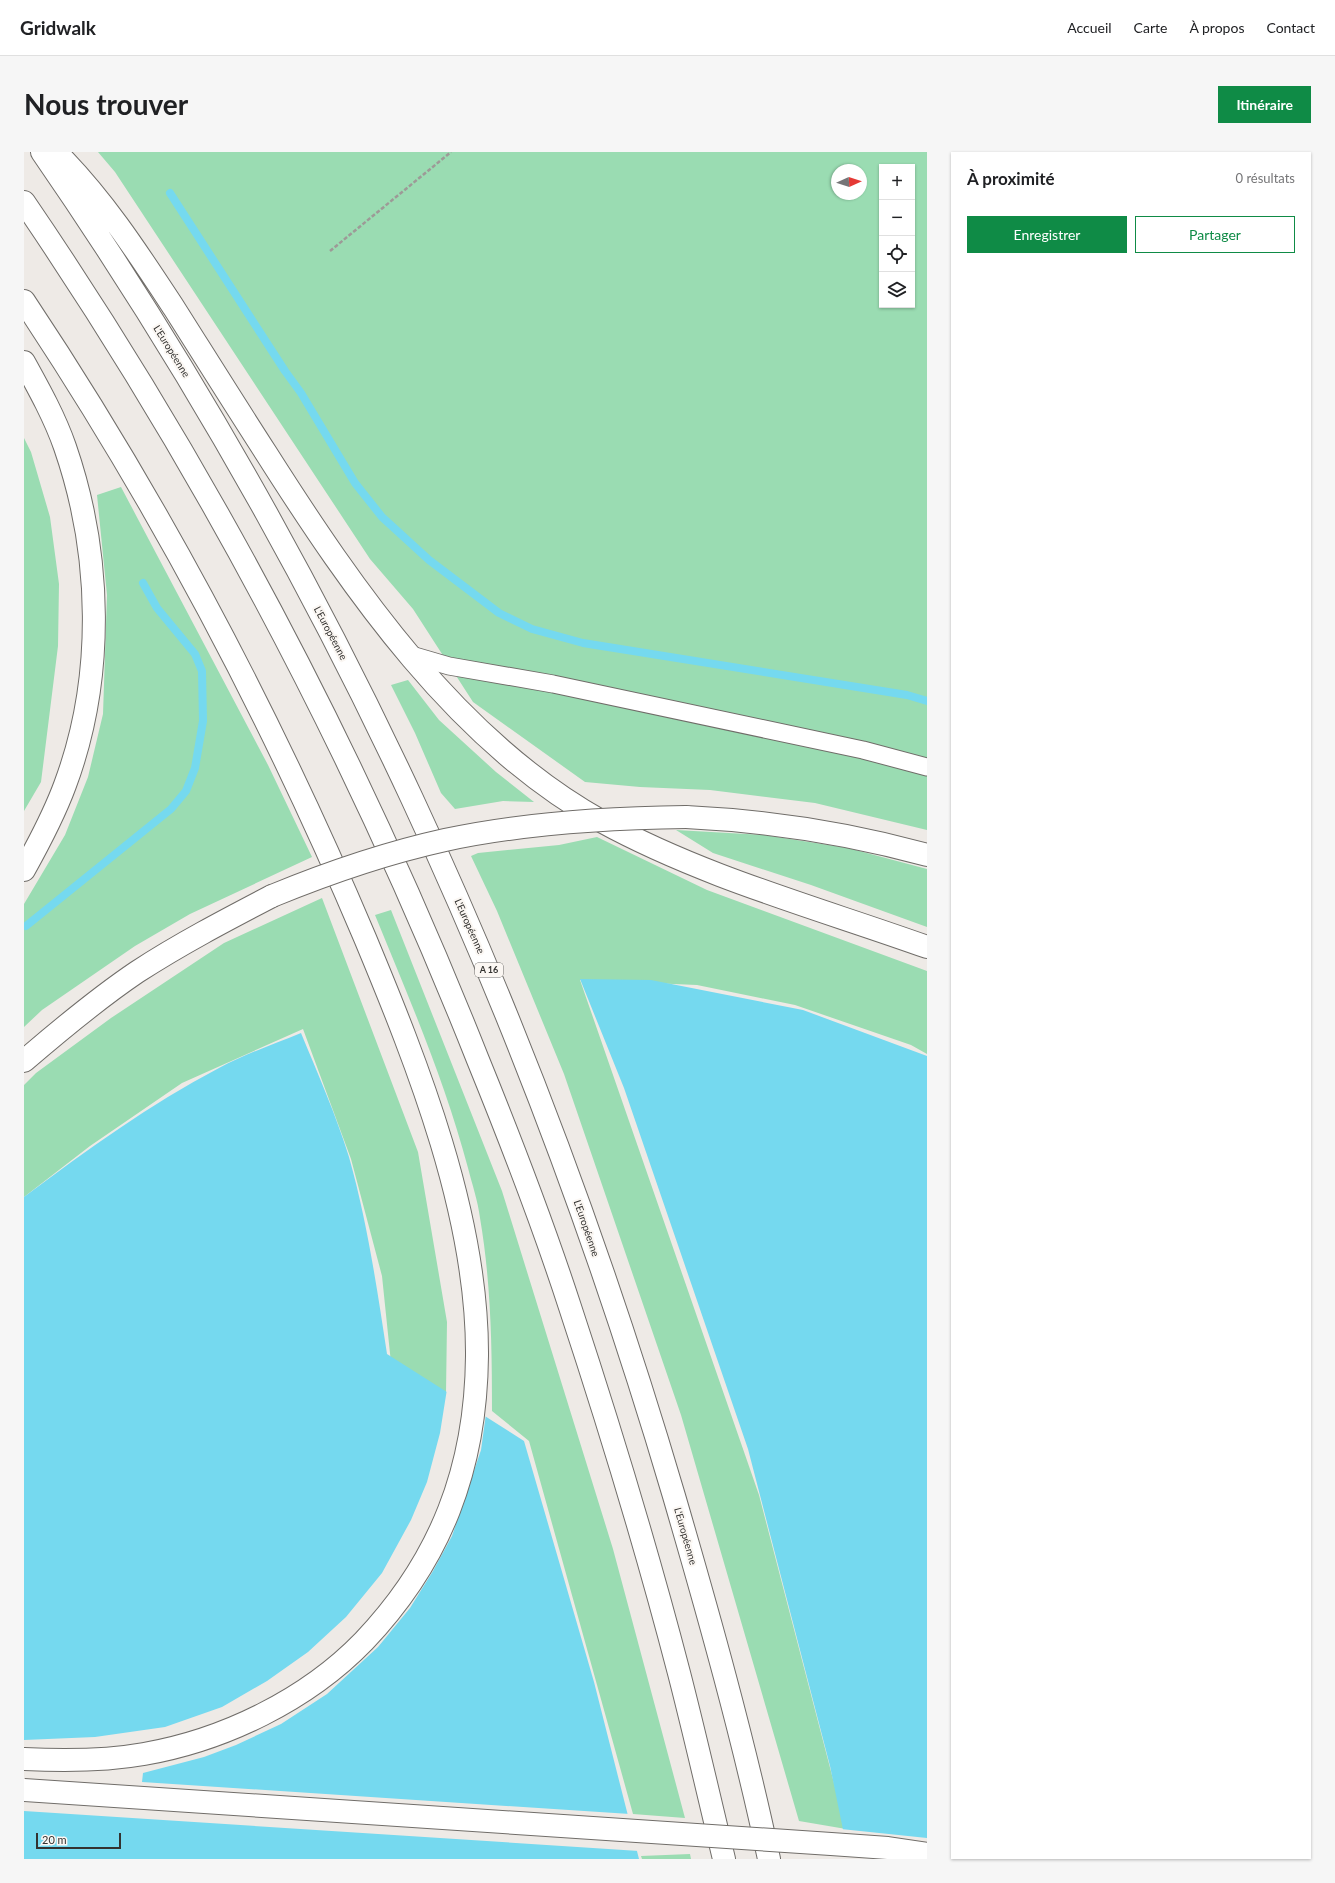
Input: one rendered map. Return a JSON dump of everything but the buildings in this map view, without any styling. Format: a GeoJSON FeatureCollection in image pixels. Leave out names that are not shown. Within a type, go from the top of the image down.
{"type":"FeatureCollection","features":[{"type":"Feature","properties":{"kind":"highway","name":"L'Européenne"},"geometry":{"type":"LineString","coordinates":[[42,152],[103,240],[163,335],[220,430],[274,525],[351,670],[400,771],[490,973],[569,1176],[637,1374],[706,1608],[761,1818],[770,1859]]}},
{"type":"Feature","properties":{"kind":"highway"},"geometry":{"type":"LineString","coordinates":[[56,152],[87,184],[125,233],[304,510],[370,605],[408,654],[466,718],[509,757],[555,791],[598,819],[636,838],[702,867],[768,892],[927,947]]}},
{"type":"Feature","properties":{"kind":"highway"},"geometry":{"type":"LineString","coordinates":[[24,202],[69,266],[127,357],[184,452],[239,550],[290,645],[339,743],[434,951],[532,1199],[569,1303],[599,1398],[668,1632],[724,1859]]}},
{"type":"Feature","properties":{"kind":"highway"},"geometry":{"type":"LineString","coordinates":[[24,301],[87,399],[193,579],[244,676],[291,771],[371,953],[416,1068],[442,1146],[454,1191],[470,1273],[476,1322],[476,1364],[471,1426],[461,1477],[449,1512],[434,1545],[403,1594],[379,1625],[352,1653],[330,1672],[304,1691],[249,1720],[213,1735],[177,1746],[131,1756],[80,1760],[24,1759]]}},
{"type":"Feature","properties":{"kind":"highway"},"geometry":{"type":"LineString","coordinates":[[24,362],[50,412],[64,445],[76,481],[91,560],[93,601],[93,638],[90,675],[77,746],[65,784],[50,820],[24,870]]}},
{"type":"Feature","properties":{"kind":"highway"},"geometry":{"type":"LineString","coordinates":[[24,1061],[94,1003],[135,973],[179,945],[272,896],[369,860],[445,840],[539,825],[622,818],[686,817],[742,820],[790,825],[842,834],[927,855]]}},
{"type":"Feature","properties":{"kind":"highway"},"geometry":{"type":"LineString","coordinates":[[24,1790],[888,1848],[927,1854]]}},
{"type":"Feature","properties":{"kind":"lane"},"geometry":{"type":"LineString","coordinates":[[408,654],[448,666],[576,689],[864,750],[927,767]]}},
{"type":"Feature","properties":{"kind":"path"},"geometry":{"type":"LineString","coordinates":[[330,251],[450,152]]}},
{"type":"Feature","properties":{"kind":"green space"},"geometry":{"type":"Polygon","coordinates":[[[98,152],[927,152],[927,830],[815,803],[710,790],[640,787],[585,782],[473,702],[413,609],[370,559],[115,172],[98,152]]]}},
{"type":"Feature","properties":{"kind":"green space"},"geometry":{"type":"Polygon","coordinates":[[[24,438],[31,452],[50,517],[59,584],[58,646],[41,782],[24,811],[24,438]]]}},
{"type":"Feature","properties":{"kind":"green space"},"geometry":{"type":"Polygon","coordinates":[[[121,487],[268,765],[312,857],[190,914],[135,946],[42,1010],[24,1027],[24,904],[65,835],[88,777],[103,714],[107,595],[97,495],[121,487]]]}},
{"type":"Feature","properties":{"kind":"green space"},"geometry":{"type":"Polygon","coordinates":[[[408,680],[439,720],[496,772],[534,802],[503,801],[455,809],[441,793],[415,733],[391,685],[408,680]]]}},
{"type":"Feature","properties":{"kind":"green space"},"geometry":{"type":"Polygon","coordinates":[[[676,830],[764,835],[848,848],[927,869],[927,927],[811,885],[713,853],[676,830]]]}},
{"type":"Feature","properties":{"kind":"green space"},"geometry":{"type":"Polygon","coordinates":[[[597,837],[707,890],[927,971],[927,1054],[911,1045],[795,1005],[697,985],[580,980],[759,1495],[846,1829],[799,1821],[681,1415],[564,1074],[497,911],[471,856],[478,853],[559,845],[597,837]]]}},
{"type":"Feature","properties":{"kind":"green space"},"geometry":{"type":"Polygon","coordinates":[[[322,898],[418,1152],[447,1322],[446,1393],[391,1363],[382,1276],[351,1159],[303,1029],[182,1083],[90,1146],[24,1197],[24,1085],[36,1073],[111,1018],[224,943],[322,898]]]}},
{"type":"Feature","properties":{"kind":"green space"},"geometry":{"type":"Polygon","coordinates":[[[391,910],[502,1191],[613,1549],[685,1818],[633,1814],[529,1441],[492,1411],[489,1290],[484,1242],[478,1205],[449,1103],[375,915],[391,910]]]}},
{"type":"Feature","properties":{"kind":"green space"},"geometry":{"type":"Polygon","coordinates":[[[690,1854],[691,1859],[642,1859],[641,1856],[690,1854]]]}},
{"type":"Feature","properties":{"kind":"water"},"geometry":{"type":"Polygon","coordinates":[[[580,979],[651,980],[803,1010],[927,1056],[927,1859],[849,1859],[830,1766],[748,1449],[624,1088],[580,979]]]}},
{"type":"Feature","properties":{"kind":"water"},"geometry":{"type":"Polygon","coordinates":[[[301,1033],[333,1110],[349,1157],[366,1230],[387,1354],[524,1441],[594,1682],[639,1859],[24,1859],[24,1197],[95,1145],[144,1112],[193,1082],[229,1063],[301,1033]]]}},
{"type":"Feature","properties":{"kind":"pier"},"geometry":{"type":"Polygon","coordinates":[[[447,1389],[486,1414],[481,1450],[452,1536],[433,1571],[410,1608],[378,1647],[327,1694],[281,1724],[236,1745],[204,1757],[143,1773],[142,1782],[630,1814],[639,1851],[24,1811],[24,1740],[95,1737],[165,1727],[222,1707],[267,1681],[308,1652],[346,1617],[382,1573],[411,1520],[427,1482],[440,1433],[447,1389]]]}},
{"type":"Feature","properties":{"kind":"pier"},"geometry":{"type":"Polygon","coordinates":[[[841,1829],[927,1838],[927,1859],[847,1859],[841,1829]]]}},
{"type":"Feature","properties":{"kind":"waterway"},"geometry":{"type":"LineString","coordinates":[[170,193],[285,371],[301,393],[355,483],[382,517],[429,560],[499,613],[532,629],[583,643],[907,695],[927,701]]}},
{"type":"Feature","properties":{"kind":"waterway"},"geometry":{"type":"LineString","coordinates":[[26,926],[171,809],[186,791],[195,768],[203,721],[202,671],[195,654],[157,608],[143,583]]}}]}
